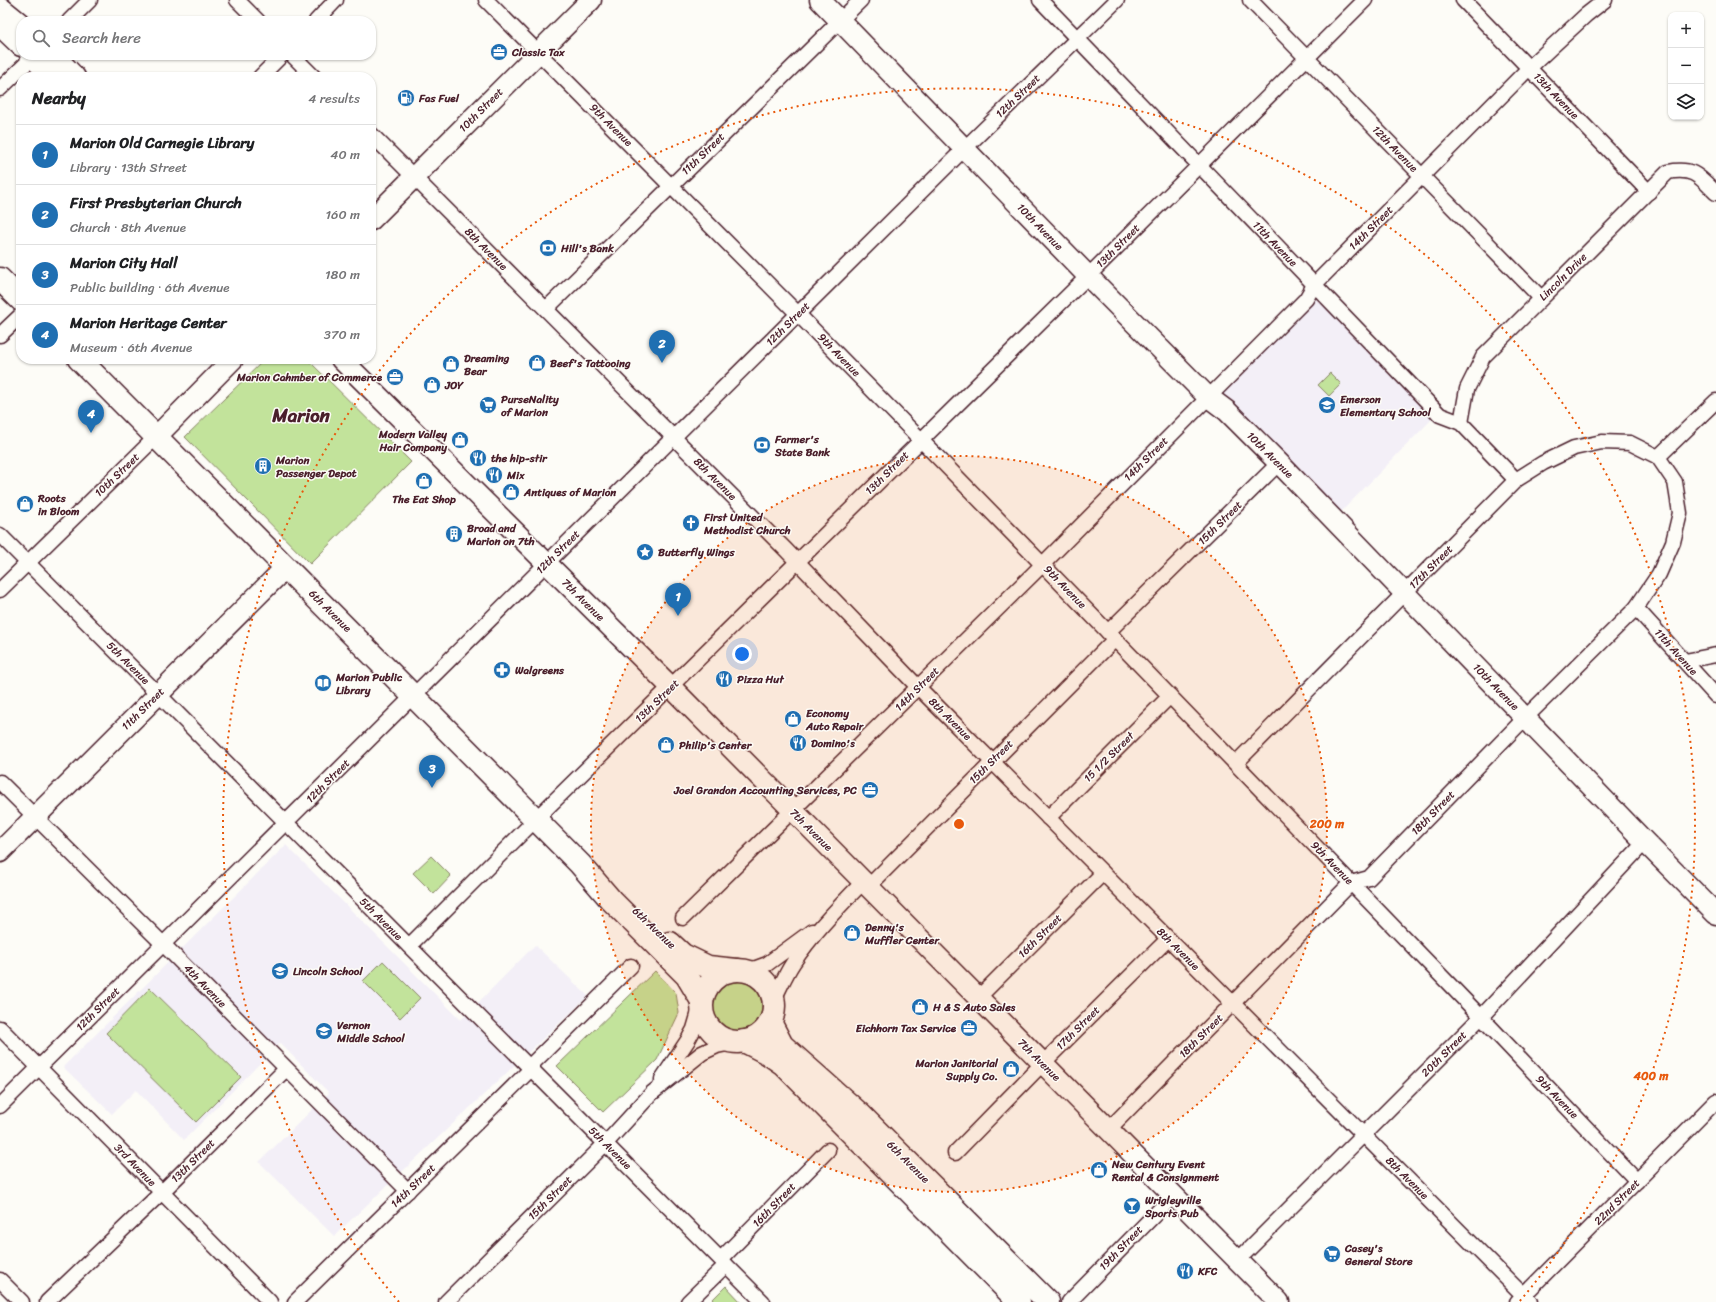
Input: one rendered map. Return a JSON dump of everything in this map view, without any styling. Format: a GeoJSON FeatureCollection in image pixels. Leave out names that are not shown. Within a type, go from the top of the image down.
{"type":"FeatureCollection","features":[{"type":"Feature","properties":{"kind":"main road"},"geometry":{"type":"LineString","coordinates":[[0,279],[16,295]]}},
{"type":"Feature","properties":{"kind":"main road","name":"6th Avenue"},"geometry":{"type":"LineString","coordinates":[[84,364],[580,864],[611,900],[687,976],[701,1003]]}},
{"type":"Feature","properties":{"kind":"main road","name":"6th Avenue"},"geometry":{"type":"LineString","coordinates":[[580,864],[621,897],[682,956],[708,967],[743,971]]}},
{"type":"Feature","properties":{"kind":"main road"},"geometry":{"type":"LineString","coordinates":[[731,970],[743,971],[756,974],[768,986],[772,1011],[763,1032],[755,1038],[740,1042],[724,1040],[714,1034],[706,1024],[702,1013],[701,1003],[706,988],[714,978],[731,970]]}},
{"type":"Feature","properties":{"kind":"main road","name":"6th Avenue"},"geometry":{"type":"LineString","coordinates":[[772,1011],[782,1045],[861,1115],[1048,1302]]}},
{"type":"Feature","properties":{"kind":"main road","name":"6th Avenue"},"geometry":{"type":"LineString","coordinates":[[740,1042],[767,1053],[783,1064],[1019,1302]]}},
{"type":"Feature","properties":{"kind":"street"},"geometry":{"type":"LineString","coordinates":[[74,16],[90,0]]}},
{"type":"Feature","properties":{"kind":"street"},"geometry":{"type":"LineString","coordinates":[[238,0],[253,16]]}},
{"type":"Feature","properties":{"kind":"street"},"geometry":{"type":"LineString","coordinates":[[321,16],[336,0]]}},
{"type":"Feature","properties":{"kind":"street","name":"9th Avenue"},"geometry":{"type":"LineString","coordinates":[[486,0],[798,314],[1236,763],[1637,1181]]}},
{"type":"Feature","properties":{"kind":"street","name":"10th Street"},"geometry":{"type":"LineString","coordinates":[[376,215],[592,0]]}},
{"type":"Feature","properties":{"kind":"street","name":"10th Avenue"},"geometry":{"type":"LineString","coordinates":[[820,0],[1088,276],[1208,396],[1227,411],[1279,464],[1716,914]]}},
{"type":"Feature","properties":{"kind":"street","name":"11th Street"},"geometry":{"type":"LineString","coordinates":[[546,309],[860,0]]}},
{"type":"Feature","properties":{"kind":"street","name":"11th Avenue"},"geometry":{"type":"LineString","coordinates":[[1040,0],[1440,415],[1460,423],[1516,480]]}},
{"type":"Feature","properties":{"kind":"street","name":"12th Street"},"geometry":{"type":"LineString","coordinates":[[0,1106],[965,148],[1117,0]]}},
{"type":"Feature","properties":{"kind":"street","name":"12th Avenue"},"geometry":{"type":"LineString","coordinates":[[1250,0],[1541,298]]}},
{"type":"Feature","properties":{"kind":"street","name":"13th Street"},"geometry":{"type":"LineString","coordinates":[[410,946],[536,819],[1088,276],[1365,0]]}},
{"type":"Feature","properties":{"kind":"street","name":"13th Avenue"},"geometry":{"type":"LineString","coordinates":[[1463,0],[1648,192]]}},
{"type":"Feature","properties":{"kind":"street","name":"14th Street"},"geometry":{"type":"LineString","coordinates":[[683,918],[1042,564],[1306,299],[1314,285],[1529,68],[1586,15],[1605,0]]}},
{"type":"Feature","properties":{"kind":"street"},"geometry":{"type":"LineString","coordinates":[[0,7],[16,20]]}},
{"type":"Feature","properties":{"kind":"street"},"geometry":{"type":"LineString","coordinates":[[0,26],[16,40]]}},
{"type":"Feature","properties":{"kind":"street"},"geometry":{"type":"LineString","coordinates":[[0,90],[24,60]]}},
{"type":"Feature","properties":{"kind":"street"},"geometry":{"type":"LineString","coordinates":[[36,60],[47,72]]}},
{"type":"Feature","properties":{"kind":"street"},"geometry":{"type":"LineString","coordinates":[[59,60],[70,72]]}},
{"type":"Feature","properties":{"kind":"street"},"geometry":{"type":"LineString","coordinates":[[265,72],[277,60]]}},
{"type":"Feature","properties":{"kind":"street"},"geometry":{"type":"LineString","coordinates":[[297,60],[309,72]]}},
{"type":"Feature","properties":{"kind":"street","name":"8th Avenue"},"geometry":{"type":"LineString","coordinates":[[376,139],[1364,1135],[1524,1300]]}},
{"type":"Feature","properties":{"kind":"street","name":"Lincoln Drive"},"geometry":{"type":"LineString","coordinates":[[1460,423],[1467,389],[1483,357],[1668,172],[1683,169],[1701,177],[1716,193]]}},
{"type":"Feature","properties":{"kind":"street"},"geometry":{"type":"LineString","coordinates":[[0,336],[16,320]]}},
{"type":"Feature","properties":{"kind":"street","name":"10th Street"},"geometry":{"type":"LineString","coordinates":[[0,590],[228,364]]}},
{"type":"Feature","properties":{"kind":"street","name":"7th Avenue"},"geometry":{"type":"LineString","coordinates":[[346,364],[671,687],[792,811],[1280,1302]]}},
{"type":"Feature","properties":{"kind":"street"},"geometry":{"type":"LineString","coordinates":[[1658,457],[1716,401]]}},
{"type":"Feature","properties":{"kind":"street","name":"17th Street"},"geometry":{"type":"LineString","coordinates":[[1236,763],[1516,480],[1542,463],[1574,448],[1602,442],[1630,443],[1658,457]]}},
{"type":"Feature","properties":{"kind":"street","name":"18th Street"},"geometry":{"type":"LineString","coordinates":[[1109,1130],[1351,883],[1369,878],[1526,717],[1636,608],[1659,574],[1673,542],[1680,513],[1675,482],[1658,457]]}},
{"type":"Feature","properties":{"kind":"street","name":"15th Street"},"geometry":{"type":"LineString","coordinates":[[743,971],[767,964],[825,921],[866,884],[992,761],[1279,464]]}},
{"type":"Feature","properties":{"kind":"street","name":"5th Avenue"},"geometry":{"type":"LineString","coordinates":[[0,535],[763,1302]]}},
{"type":"Feature","properties":{"kind":"street","name":"11th Street"},"geometry":{"type":"LineString","coordinates":[[0,852],[286,567]]}},
{"type":"Feature","properties":{"kind":"street","name":"11th Avenue"},"geometry":{"type":"LineString","coordinates":[[1636,608],[1716,696]]}},
{"type":"Feature","properties":{"kind":"street"},"geometry":{"type":"LineString","coordinates":[[1685,661],[1716,655]]}},
{"type":"Feature","properties":{"kind":"street","name":"15 1/2 Street"},"geometry":{"type":"LineString","coordinates":[[1048,818],[1170,696]]}},
{"type":"Feature","properties":{"kind":"street","name":"4th Avenue"},"geometry":{"type":"LineString","coordinates":[[0,782],[408,1191]]}},
{"type":"Feature","properties":{"kind":"street","name":"20th Street"},"geometry":{"type":"LineString","coordinates":[[1238,1260],[1481,1017],[1645,842]]}},
{"type":"Feature","properties":{"kind":"street","name":"16th Street"},"geometry":{"type":"LineString","coordinates":[[978,998],[1103,873]]}},
{"type":"Feature","properties":{"kind":"street","name":"15th Street"},"geometry":{"type":"LineString","coordinates":[[772,1011],[779,986],[793,963],[825,921]]}},
{"type":"Feature","properties":{"kind":"street","name":"17th Street"},"geometry":{"type":"LineString","coordinates":[[955,1153],[1168,939]]}},
{"type":"Feature","properties":{"kind":"street","name":"14th Street"},"geometry":{"type":"LineString","coordinates":[[295,1302],[408,1191],[631,966]]}},
{"type":"Feature","properties":{"kind":"street","name":"15th Street"},"geometry":{"type":"LineString","coordinates":[[446,1302],[606,1143],[652,1093],[694,1029],[701,1003]]}},
{"type":"Feature","properties":{"kind":"street","name":"3rd Avenue"},"geometry":{"type":"LineString","coordinates":[[0,1028],[270,1302]]}},
{"type":"Feature","properties":{"kind":"street","name":"15th Street"},"geometry":{"type":"LineString","coordinates":[[652,1093],[702,1053],[717,1046],[740,1042]]}},
{"type":"Feature","properties":{"kind":"street","name":"13th Street"},"geometry":{"type":"LineString","coordinates":[[47,1302],[162,1192],[286,1068]]}},
{"type":"Feature","properties":{"kind":"street","name":"22nd Street"},"geometry":{"type":"LineString","coordinates":[[1524,1300],[1637,1181],[1716,1101]]}},
{"type":"Feature","properties":{"kind":"street","name":"16th Street"},"geometry":{"type":"LineString","coordinates":[[688,1302],[723,1262],[828,1150]]}},
{"type":"Feature","properties":{"kind":"street","name":"19th Street"},"geometry":{"type":"LineString","coordinates":[[1069,1302],[1174,1195]]}},
{"type":"Feature","properties":{"kind":"street"},"geometry":{"type":"LineString","coordinates":[[0,1280],[22,1302]]}},
{"type":"Feature","properties":{"kind":"shaded area","name":"Emerson Elementary School"},"geometry":{"type":"Polygon","coordinates":[[[1317,297],[1433,418],[1339,514],[1220,393],[1317,297]]]}},
{"type":"Feature","properties":{"kind":"shaded area","name":"Vernon Middle School"},"geometry":{"type":"Polygon","coordinates":[[[286,845],[461,1020],[535,945],[588,996],[334,1236],[259,1162],[329,1093],[280,1043],[184,1140],[136,1090],[112,1114],[63,1067],[286,845]]]}},
{"type":"Feature","properties":{"kind":"green space"},"geometry":{"type":"Polygon","coordinates":[[[260,364],[312,364],[411,462],[310,564],[185,437],[260,364]]]}},
{"type":"Feature","properties":{"kind":"green space"},"geometry":{"type":"Polygon","coordinates":[[[1330,373],[1341,384],[1329,396],[1318,385],[1330,373]]]}},
{"type":"Feature","properties":{"kind":"green space"},"geometry":{"type":"Polygon","coordinates":[[[431,856],[451,876],[434,894],[413,873],[431,856]]]}},
{"type":"Feature","properties":{"kind":"green space"},"geometry":{"type":"Polygon","coordinates":[[[383,961],[420,998],[400,1018],[363,981],[383,961]]]}},
{"type":"Feature","properties":{"kind":"green space"},"geometry":{"type":"Polygon","coordinates":[[[655,971],[676,993],[679,1013],[657,1060],[603,1112],[557,1066],[655,971]]]}},
{"type":"Feature","properties":{"kind":"green space"},"geometry":{"type":"Polygon","coordinates":[[[732,981],[742,981],[755,988],[762,1001],[762,1011],[755,1024],[742,1031],[732,1031],[723,1027],[716,1020],[712,1011],[712,1001],[716,992],[723,985],[732,981]]]}},
{"type":"Feature","properties":{"kind":"green space"},"geometry":{"type":"Polygon","coordinates":[[[150,988],[241,1077],[196,1122],[106,1033],[150,988]]]}},
{"type":"Feature","properties":{"kind":"green space"},"geometry":{"type":"Polygon","coordinates":[[[726,1286],[741,1302],[710,1302],[726,1286]]]}},
{"type":"Feature","properties":{"kind":"place","name":"Classic Tax"},"geometry":{"type":"Point","coordinates":[499,52]}},
{"type":"Feature","properties":{"kind":"place","name":"Fas Fuel"},"geometry":{"type":"Point","coordinates":[406,98]}},
{"type":"Feature","properties":{"kind":"place","name":"Hill's Bank"},"geometry":{"type":"Point","coordinates":[548,248]}},
{"type":"Feature","properties":{"kind":"place","name":"Beef's Tattooing"},"geometry":{"type":"Point","coordinates":[537,363]}},
{"type":"Feature","properties":{"kind":"place","name":"First Presbyterian Church"},"geometry":{"type":"Point","coordinates":[662,363]}},
{"type":"Feature","properties":{"kind":"place","name":"Dreaming Bear"},"geometry":{"type":"Point","coordinates":[451,364]}},
{"type":"Feature","properties":{"kind":"place","name":"Marion Cahmber of Commerce"},"geometry":{"type":"Point","coordinates":[395,377]}},
{"type":"Feature","properties":{"kind":"place","name":"JOY"},"geometry":{"type":"Point","coordinates":[432,385]}},
{"type":"Feature","properties":{"kind":"place","name":"PurseNality of Marion"},"geometry":{"type":"Point","coordinates":[488,405]}},
{"type":"Feature","properties":{"kind":"place","name":"Emerson Elementary School"},"geometry":{"type":"Point","coordinates":[1327,405]}},
{"type":"Feature","properties":{"kind":"place","name":"Marion Heritage Center"},"geometry":{"type":"Point","coordinates":[91,433]}},
{"type":"Feature","properties":{"kind":"place","name":"Modern Valley Hair Company"},"geometry":{"type":"Point","coordinates":[460,440]}},
{"type":"Feature","properties":{"kind":"place","name":"Farmer's State Bank"},"geometry":{"type":"Point","coordinates":[762,445]}},
{"type":"Feature","properties":{"kind":"place","name":"the hip-stir"},"geometry":{"type":"Point","coordinates":[478,458]}},
{"type":"Feature","properties":{"kind":"place","name":"Marion Passenger Depot"},"geometry":{"type":"Point","coordinates":[263,466]}},
{"type":"Feature","properties":{"kind":"place","name":"Mix"},"geometry":{"type":"Point","coordinates":[494,475]}},
{"type":"Feature","properties":{"kind":"place","name":"The Eat Shop"},"geometry":{"type":"Point","coordinates":[424,481]}},
{"type":"Feature","properties":{"kind":"place","name":"Antiques of Marion"},"geometry":{"type":"Point","coordinates":[511,492]}},
{"type":"Feature","properties":{"kind":"place","name":"Roots in Bloom"},"geometry":{"type":"Point","coordinates":[25,504]}},
{"type":"Feature","properties":{"kind":"place","name":"First United Methodist Church"},"geometry":{"type":"Point","coordinates":[691,523]}},
{"type":"Feature","properties":{"kind":"place","name":"Broad and Marion on 7th"},"geometry":{"type":"Point","coordinates":[454,534]}},
{"type":"Feature","properties":{"kind":"place","name":"Butterfly Wings"},"geometry":{"type":"Point","coordinates":[645,552]}},
{"type":"Feature","properties":{"kind":"place","name":"Marion Old Carnegie Library"},"geometry":{"type":"Point","coordinates":[678,616]}},
{"type":"Feature","properties":{"kind":"place","name":"Walgreens"},"geometry":{"type":"Point","coordinates":[502,670]}},
{"type":"Feature","properties":{"kind":"place","name":"Pizza Hut"},"geometry":{"type":"Point","coordinates":[724,679]}},
{"type":"Feature","properties":{"kind":"place","name":"Marion Public Library"},"geometry":{"type":"Point","coordinates":[323,683]}},
{"type":"Feature","properties":{"kind":"place","name":"Economy Auto Repair"},"geometry":{"type":"Point","coordinates":[793,719]}},
{"type":"Feature","properties":{"kind":"place","name":"Domino's"},"geometry":{"type":"Point","coordinates":[798,743]}},
{"type":"Feature","properties":{"kind":"place","name":"Philip's Center"},"geometry":{"type":"Point","coordinates":[666,745]}},
{"type":"Feature","properties":{"kind":"place","name":"Marion City Hall"},"geometry":{"type":"Point","coordinates":[432,788]}},
{"type":"Feature","properties":{"kind":"place","name":"Joel Grandon Accounting Services, PC"},"geometry":{"type":"Point","coordinates":[870,790]}},
{"type":"Feature","properties":{"kind":"place","name":"Denny's Muffler Center"},"geometry":{"type":"Point","coordinates":[852,933]}},
{"type":"Feature","properties":{"kind":"place","name":"Lincoln School"},"geometry":{"type":"Point","coordinates":[280,971]}},
{"type":"Feature","properties":{"kind":"place","name":"H & S Auto Sales"},"geometry":{"type":"Point","coordinates":[920,1007]}},
{"type":"Feature","properties":{"kind":"place","name":"Eichhorn Tax Service"},"geometry":{"type":"Point","coordinates":[969,1028]}},
{"type":"Feature","properties":{"kind":"place","name":"Vernon Middle School"},"geometry":{"type":"Point","coordinates":[324,1031]}},
{"type":"Feature","properties":{"kind":"place","name":"Marion Janitorial Supply Co."},"geometry":{"type":"Point","coordinates":[1011,1069]}},
{"type":"Feature","properties":{"kind":"place","name":"New Century Event Rental & Consignment"},"geometry":{"type":"Point","coordinates":[1099,1170]}},
{"type":"Feature","properties":{"kind":"place","name":"Wrigleyville Sports Pub"},"geometry":{"type":"Point","coordinates":[1132,1206]}},
{"type":"Feature","properties":{"kind":"place","name":"Casey's General Store"},"geometry":{"type":"Point","coordinates":[1332,1254]}},
{"type":"Feature","properties":{"kind":"place","name":"KFC"},"geometry":{"type":"Point","coordinates":[1185,1271]}},
{"type":"Feature","properties":{"kind":"district","name":"Marion"},"geometry":{"type":"Point","coordinates":[301,415]}}]}
